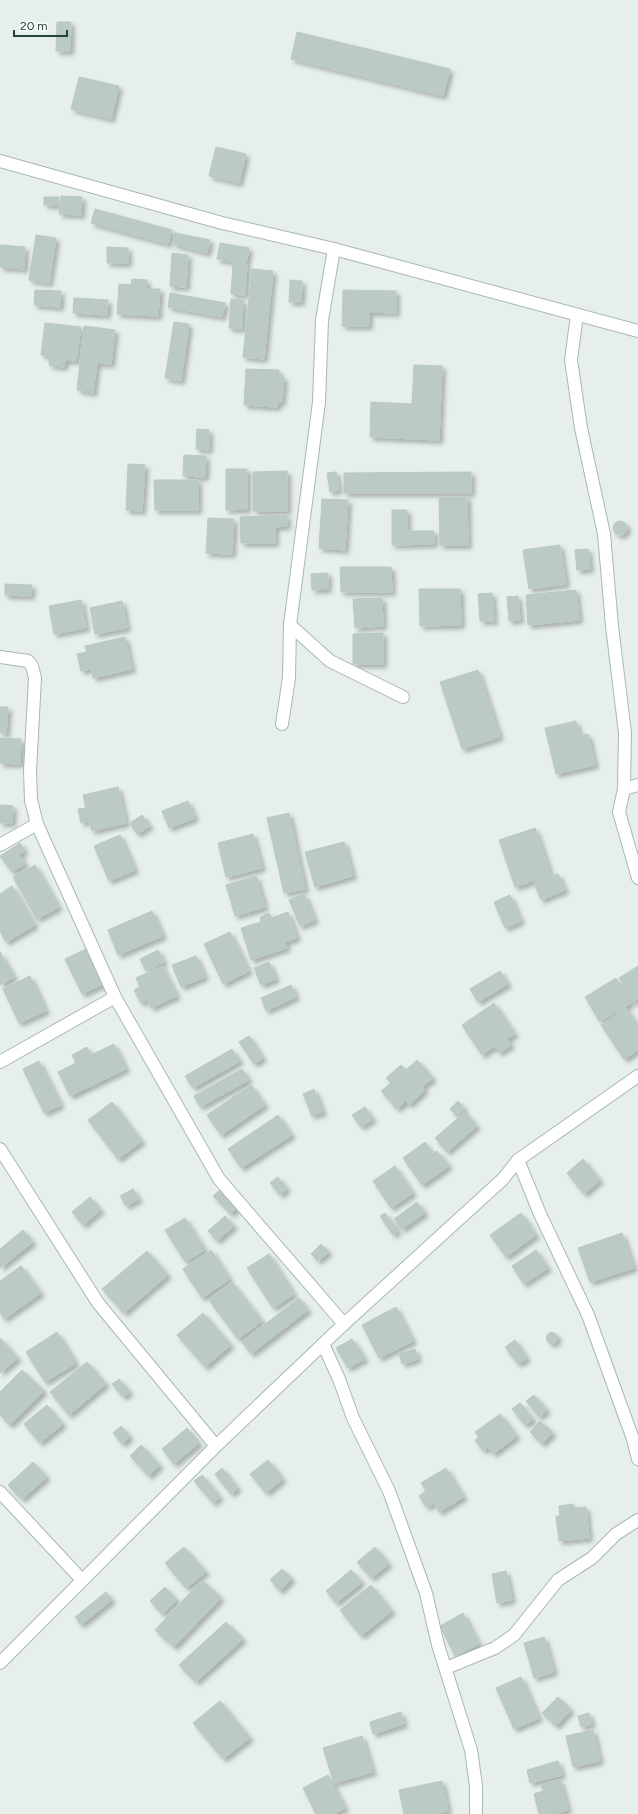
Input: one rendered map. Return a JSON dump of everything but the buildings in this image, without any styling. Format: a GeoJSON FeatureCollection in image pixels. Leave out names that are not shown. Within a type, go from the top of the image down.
{"type":"FeatureCollection","features":[{"type":"Feature","properties":{"kind":"street"},"geometry":{"type":"LineString","coordinates":[[0,161],[222,222],[334,249],[638,331]]}},
{"type":"Feature","properties":{"kind":"street"},"geometry":{"type":"LineString","coordinates":[[282,724],[289,678],[290,625],[319,402],[322,320],[334,249]]}},
{"type":"Feature","properties":{"kind":"street"},"geometry":{"type":"LineString","coordinates":[[577,315],[571,360],[581,428],[604,534],[612,626],[625,733],[624,789],[619,812],[638,878]]}},
{"type":"Feature","properties":{"kind":"street"},"geometry":{"type":"LineString","coordinates":[[290,625],[330,661],[403,697]]}},
{"type":"Feature","properties":{"kind":"street"},"geometry":{"type":"LineString","coordinates":[[0,657],[28,661],[32,666],[35,678],[30,778],[31,800],[37,824],[114,998],[218,1179],[344,1324]]}},
{"type":"Feature","properties":{"kind":"street"},"geometry":{"type":"LineString","coordinates":[[624,789],[638,785]]}},
{"type":"Feature","properties":{"kind":"street"},"geometry":{"type":"LineString","coordinates":[[0,845],[37,824]]}},
{"type":"Feature","properties":{"kind":"street"},"geometry":{"type":"LineString","coordinates":[[0,1062],[114,998]]}},
{"type":"Feature","properties":{"kind":"street"},"geometry":{"type":"LineString","coordinates":[[0,1663],[216,1446],[344,1324],[503,1179],[518,1160],[638,1076]]}},
{"type":"Feature","properties":{"kind":"street"},"geometry":{"type":"LineString","coordinates":[[0,1149],[98,1303],[216,1446]]}},
{"type":"Feature","properties":{"kind":"street"},"geometry":{"type":"LineString","coordinates":[[518,1160],[540,1214],[588,1315],[633,1439],[638,1459]]}},
{"type":"Feature","properties":{"kind":"street"},"geometry":{"type":"LineString","coordinates":[[323,1344],[339,1379],[353,1418],[389,1491],[426,1594],[446,1668],[471,1750],[476,1786],[476,1814]]}},
{"type":"Feature","properties":{"kind":"street"},"geometry":{"type":"LineString","coordinates":[[0,1492],[82,1580]]}},
{"type":"Feature","properties":{"kind":"street"},"geometry":{"type":"LineString","coordinates":[[446,1668],[495,1648],[514,1635],[558,1580],[592,1558],[616,1534],[638,1520]]}}]}
